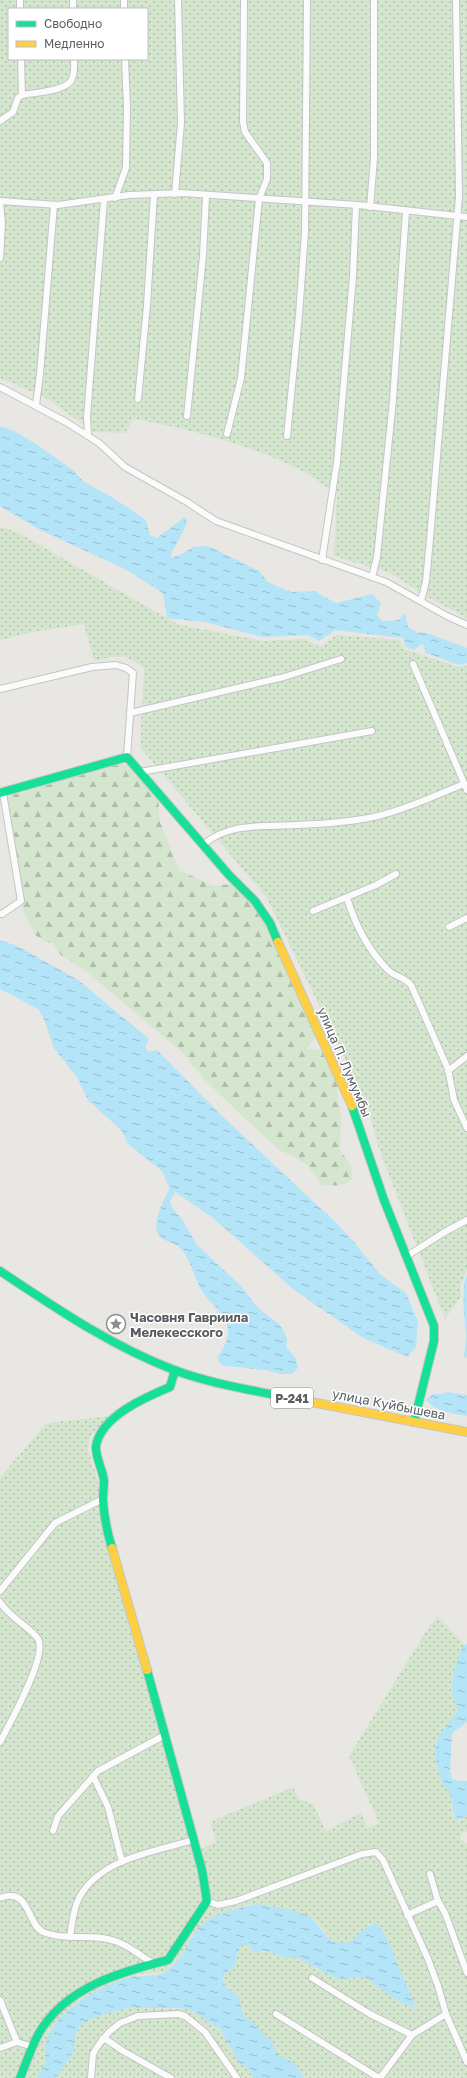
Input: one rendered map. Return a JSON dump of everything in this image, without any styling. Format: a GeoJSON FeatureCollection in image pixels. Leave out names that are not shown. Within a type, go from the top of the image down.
{"type":"FeatureCollection","features":[{"type":"Feature","properties":{"kind":"main road","name":"улица П. Лумумбы"},"geometry":{"type":"LineString","coordinates":[[127,757],[228,875],[256,901],[270,922],[350,1100],[384,1200],[434,1326],[434,1341],[414,1422]]}},
{"type":"Feature","properties":{"kind":"main road"},"geometry":{"type":"LineString","coordinates":[[2,793],[127,757]]}},
{"type":"Feature","properties":{"kind":"main road","name":"улица Куйбышева"},"geometry":{"type":"LineString","coordinates":[[0,1271],[80,1324],[122,1346],[175,1370],[235,1387],[467,1432]]}},
{"type":"Feature","properties":{"kind":"main road"},"geometry":{"type":"LineString","coordinates":[[20,2078],[39,2033],[51,2016],[76,1995],[125,1971],[168,1960],[207,1901],[202,1870],[194,1840],[128,1599],[107,1531],[103,1499],[104,1481],[96,1447],[100,1433],[121,1413],[143,1398],[170,1387],[175,1370]]}},
{"type":"Feature","properties":{"kind":"street"},"geometry":{"type":"LineString","coordinates":[[175,194],[181,123],[178,0]]}},
{"type":"Feature","properties":{"kind":"street"},"geometry":{"type":"LineString","coordinates":[[227,434],[241,378],[259,199],[268,171],[263,155],[251,142],[245,132],[243,122],[244,0]]}},
{"type":"Feature","properties":{"kind":"street"},"geometry":{"type":"LineString","coordinates":[[286,436],[299,315],[306,202],[307,0]]}},
{"type":"Feature","properties":{"kind":"street"},"geometry":{"type":"LineString","coordinates":[[370,207],[374,159],[374,0]]}},
{"type":"Feature","properties":{"kind":"street"},"geometry":{"type":"LineString","coordinates":[[421,601],[427,574],[454,264],[459,184],[456,0]]}},
{"type":"Feature","properties":{"kind":"street"},"geometry":{"type":"LineString","coordinates":[[21,60],[22,95]]}},
{"type":"Feature","properties":{"kind":"street"},"geometry":{"type":"LineString","coordinates":[[0,121],[13,112],[18,98],[22,95],[67,85],[73,77],[74,60]]}},
{"type":"Feature","properties":{"kind":"street"},"geometry":{"type":"LineString","coordinates":[[115,198],[126,168],[127,107],[125,60]]}},
{"type":"Feature","properties":{"kind":"street"},"geometry":{"type":"LineString","coordinates":[[138,399],[154,194]]}},
{"type":"Feature","properties":{"kind":"street"},"geometry":{"type":"LineString","coordinates":[[0,258],[2,223],[0,202],[54,204],[154,194],[175,194],[356,205],[467,218]]}},
{"type":"Feature","properties":{"kind":"street"},"geometry":{"type":"LineString","coordinates":[[187,416],[203,256],[206,196]]}},
{"type":"Feature","properties":{"kind":"street"},"geometry":{"type":"LineString","coordinates":[[88,436],[87,417],[104,200]]}},
{"type":"Feature","properties":{"kind":"street"},"geometry":{"type":"LineString","coordinates":[[36,405],[40,374],[54,204]]}},
{"type":"Feature","properties":{"kind":"street"},"geometry":{"type":"LineString","coordinates":[[322,560],[337,462],[353,276],[356,205]]}},
{"type":"Feature","properties":{"kind":"street"},"geometry":{"type":"LineString","coordinates":[[372,577],[377,556],[392,408],[406,212]]}},
{"type":"Feature","properties":{"kind":"street"},"geometry":{"type":"LineString","coordinates":[[0,387],[36,405],[88,436],[99,443],[125,467],[187,502],[216,521],[386,582],[446,616],[467,625]]}},
{"type":"Feature","properties":{"kind":"street"},"geometry":{"type":"LineString","coordinates":[[130,713],[284,677],[341,659]]}},
{"type":"Feature","properties":{"kind":"street"},"geometry":{"type":"LineString","coordinates":[[414,664],[467,790]]}},
{"type":"Feature","properties":{"kind":"street"},"geometry":{"type":"LineString","coordinates":[[0,689],[92,667],[116,666],[126,668],[133,673],[127,757]]}},
{"type":"Feature","properties":{"kind":"street"},"geometry":{"type":"LineString","coordinates":[[140,772],[372,731]]}},
{"type":"Feature","properties":{"kind":"street"},"geometry":{"type":"LineString","coordinates":[[203,845],[218,834],[239,829],[357,820],[379,816],[409,807],[464,784]]}},
{"type":"Feature","properties":{"kind":"street"},"geometry":{"type":"LineString","coordinates":[[0,914],[21,901],[2,793]]}},
{"type":"Feature","properties":{"kind":"street"},"geometry":{"type":"LineString","coordinates":[[313,911],[347,898],[396,874]]}},
{"type":"Feature","properties":{"kind":"street"},"geometry":{"type":"LineString","coordinates":[[347,898],[358,928],[375,954],[391,972],[407,980],[410,985],[448,1071],[454,1100],[467,1128]]}},
{"type":"Feature","properties":{"kind":"street"},"geometry":{"type":"LineString","coordinates":[[449,927],[467,918]]}},
{"type":"Feature","properties":{"kind":"street"},"geometry":{"type":"LineString","coordinates":[[448,1071],[467,1056]]}},
{"type":"Feature","properties":{"kind":"street"},"geometry":{"type":"LineString","coordinates":[[407,1256],[443,1233],[467,1220]]}},
{"type":"Feature","properties":{"kind":"street"},"geometry":{"type":"LineString","coordinates":[[0,1591],[55,1523],[103,1499]]}},
{"type":"Feature","properties":{"kind":"street"},"geometry":{"type":"LineString","coordinates":[[0,1602],[6,1610],[36,1636],[40,1645],[29,1686],[0,1742]]}},
{"type":"Feature","properties":{"kind":"street"},"geometry":{"type":"LineString","coordinates":[[53,1831],[58,1816],[93,1776],[105,1767],[165,1735]]}},
{"type":"Feature","properties":{"kind":"street"},"geometry":{"type":"LineString","coordinates":[[93,1776],[108,1806],[122,1862]]}},
{"type":"Feature","properties":{"kind":"street"},"geometry":{"type":"LineString","coordinates":[[70,1936],[80,1897],[99,1876],[122,1862],[194,1840]]}},
{"type":"Feature","properties":{"kind":"street"},"geometry":{"type":"LineString","coordinates":[[207,1901],[212,1904],[224,1904],[254,1896],[372,1851],[379,1854],[438,1986],[446,2014],[467,2062]]}},
{"type":"Feature","properties":{"kind":"street"},"geometry":{"type":"LineString","coordinates":[[430,1874],[438,1901],[445,1913],[467,1973]]}},
{"type":"Feature","properties":{"kind":"street"},"geometry":{"type":"LineString","coordinates":[[0,1898],[6,1895],[13,1896],[20,1900],[27,1906],[39,1929],[53,1935],[93,1937],[110,1940],[132,1949],[154,1964]]}},
{"type":"Feature","properties":{"kind":"street"},"geometry":{"type":"LineString","coordinates":[[407,1915],[438,1901]]}},
{"type":"Feature","properties":{"kind":"street"},"geometry":{"type":"LineString","coordinates":[[312,1978],[370,2014],[412,2035]]}},
{"type":"Feature","properties":{"kind":"street"},"geometry":{"type":"LineString","coordinates":[[0,2000],[16,2042]]}},
{"type":"Feature","properties":{"kind":"street"},"geometry":{"type":"LineString","coordinates":[[91,2078],[93,2054],[102,2039],[120,2023],[138,2016],[178,2014],[185,2016],[205,2032],[237,2078]]}},
{"type":"Feature","properties":{"kind":"street"},"geometry":{"type":"LineString","coordinates":[[276,2014],[379,2078],[412,2035],[446,2014]]}},
{"type":"Feature","properties":{"kind":"street"},"geometry":{"type":"LineString","coordinates":[[102,2039],[108,2040],[123,2051],[171,2078]]}},
{"type":"Feature","properties":{"kind":"street"},"geometry":{"type":"LineString","coordinates":[[0,2048],[16,2042],[33,2047]]}},
{"type":"Feature","properties":{"kind":"green space"},"geometry":{"type":"Polygon","coordinates":[[[0,0],[467,0],[467,618],[431,599],[390,573],[334,556],[337,494],[303,471],[259,452],[218,438],[134,419],[125,433],[94,432],[46,398],[0,378],[0,0]]]}},
{"type":"Feature","properties":{"kind":"green space"},"geometry":{"type":"Polygon","coordinates":[[[0,527],[17,532],[177,624],[263,641],[305,639],[320,647],[337,635],[400,640],[404,649],[459,667],[465,665],[467,667],[467,1270],[461,1283],[461,1297],[445,1319],[380,1152],[365,1100],[267,898],[140,747],[144,668],[131,659],[125,657],[115,657],[94,661],[84,624],[33,632],[0,640],[0,527]]]}},
{"type":"Feature","properties":{"kind":"green space"},"geometry":{"type":"Polygon","coordinates":[[[120,764],[131,766],[158,796],[160,822],[179,870],[213,886],[233,884],[253,902],[268,924],[317,1035],[306,1049],[325,1051],[338,1080],[337,1093],[341,1116],[340,1149],[352,1168],[353,1179],[346,1183],[339,1185],[322,1185],[308,1166],[295,1157],[279,1150],[239,1113],[202,1077],[181,1051],[88,973],[61,955],[53,943],[46,942],[35,935],[23,911],[6,797],[120,764]]]}},
{"type":"Feature","properties":{"kind":"green space"},"geometry":{"type":"Polygon","coordinates":[[[109,1416],[90,1437],[88,1450],[100,1487],[99,1509],[103,1535],[194,1852],[216,1842],[210,1822],[293,1787],[299,1799],[313,1804],[326,1831],[361,1813],[368,1828],[379,1823],[349,1756],[430,1625],[438,1616],[465,1645],[455,1669],[453,1684],[458,1710],[446,1728],[436,1762],[444,1788],[447,1786],[451,1792],[453,1815],[460,1821],[467,1816],[467,1832],[462,1832],[460,1839],[467,1844],[467,2078],[302,2078],[304,2076],[294,2064],[288,2060],[280,2059],[270,2039],[267,2039],[255,2024],[244,2015],[242,2006],[224,1983],[223,1976],[236,1965],[237,1951],[241,1945],[251,1947],[261,1952],[268,1951],[287,1958],[298,1958],[340,1980],[350,1977],[366,1978],[416,2008],[382,1929],[371,1923],[351,1941],[341,1944],[331,1939],[315,1921],[310,1918],[256,1904],[233,1909],[207,1921],[193,1935],[175,1964],[166,1971],[138,1975],[107,1986],[71,2008],[53,2029],[47,2041],[45,2062],[37,2078],[0,2078],[0,1478],[46,1423],[109,1416]]]}},
{"type":"Feature","properties":{"kind":"green space"},"geometry":{"type":"Polygon","coordinates":[[[127,2008],[190,2009],[220,2029],[239,2063],[249,2068],[254,2078],[56,2078],[73,2053],[76,2033],[80,2025],[93,2018],[127,2008]]]}},
{"type":"Feature","properties":{"kind":"water"},"geometry":{"type":"Polygon","coordinates":[[[0,426],[16,432],[42,448],[74,471],[84,482],[112,497],[146,520],[150,535],[157,538],[183,518],[187,518],[184,529],[170,558],[180,555],[193,547],[208,546],[259,571],[268,582],[290,592],[314,591],[336,603],[372,594],[381,603],[377,616],[383,621],[399,620],[405,613],[408,627],[418,633],[424,632],[467,648],[467,663],[459,665],[426,653],[423,643],[414,650],[405,646],[403,638],[335,630],[319,641],[308,635],[263,637],[205,622],[167,618],[163,593],[125,569],[40,530],[0,506],[0,426]]]}},
{"type":"Feature","properties":{"kind":"water"},"geometry":{"type":"Polygon","coordinates":[[[0,940],[21,948],[78,980],[149,1039],[145,1047],[148,1052],[157,1050],[222,1116],[331,1218],[354,1242],[380,1274],[406,1293],[418,1322],[416,1347],[407,1357],[363,1338],[293,1289],[212,1217],[175,1192],[170,1202],[197,1245],[240,1285],[259,1309],[279,1324],[285,1333],[287,1340],[286,1347],[296,1359],[298,1368],[292,1374],[281,1374],[265,1370],[224,1366],[219,1363],[218,1356],[225,1346],[228,1333],[225,1320],[200,1288],[183,1252],[176,1245],[161,1238],[157,1232],[156,1222],[162,1203],[170,1189],[162,1171],[128,1144],[122,1131],[88,1100],[78,1079],[54,1048],[43,1017],[38,1009],[0,989],[0,940]]]}},
{"type":"Feature","properties":{"kind":"water"},"geometry":{"type":"Polygon","coordinates":[[[467,1274],[467,1357],[465,1359],[464,1352],[466,1337],[464,1286],[467,1274]]]}},
{"type":"Feature","properties":{"kind":"water"},"geometry":{"type":"Polygon","coordinates":[[[448,1392],[467,1395],[467,1416],[439,1410],[426,1400],[433,1394],[448,1392]]]}},
{"type":"Feature","properties":{"kind":"water"},"geometry":{"type":"Polygon","coordinates":[[[467,1643],[467,1722],[452,1733],[450,1771],[452,1779],[467,1781],[467,1816],[456,1821],[453,1812],[451,1795],[447,1787],[444,1788],[435,1756],[439,1736],[458,1710],[452,1692],[452,1687],[458,1658],[467,1643]]]}},
{"type":"Feature","properties":{"kind":"water"},"geometry":{"type":"Polygon","coordinates":[[[256,1904],[285,1908],[306,1915],[312,1919],[331,1939],[339,1943],[350,1941],[367,1927],[377,1924],[386,1936],[416,2008],[397,2001],[366,1978],[350,1977],[340,1980],[298,1958],[287,1958],[268,1951],[252,1952],[251,1947],[241,1945],[237,1951],[236,1965],[223,1976],[225,1985],[228,1989],[237,1994],[244,2015],[255,2024],[267,2038],[270,2039],[280,2058],[284,2058],[294,2064],[304,2076],[302,2078],[254,2078],[249,2068],[239,2063],[220,2029],[190,2009],[127,2008],[93,2018],[80,2025],[76,2033],[73,2053],[56,2078],[37,2078],[44,2066],[46,2041],[52,2030],[60,2019],[79,2002],[103,1988],[127,1978],[157,1975],[165,1972],[175,1964],[201,1925],[215,1916],[256,1904]]]}},
{"type":"Feature","properties":{"kind":"traffic: fast"},"geometry":{"type":"LineString","coordinates":[[0,793],[127,757],[229,875],[255,901],[270,923],[278,942]]}},
{"type":"Feature","properties":{"kind":"traffic: fast"},"geometry":{"type":"LineString","coordinates":[[352,1106],[384,1200],[434,1326],[434,1341],[414,1422]]}},
{"type":"Feature","properties":{"kind":"traffic: fast"},"geometry":{"type":"LineString","coordinates":[[0,1271],[84,1325],[128,1350],[174,1370],[198,1378],[275,1395]]}},
{"type":"Feature","properties":{"kind":"traffic: fast"},"geometry":{"type":"LineString","coordinates":[[112,1548],[104,1512],[104,1481],[96,1446],[100,1435],[115,1417],[137,1402],[170,1387],[175,1370]]}},
{"type":"Feature","properties":{"kind":"traffic: fast"},"geometry":{"type":"LineString","coordinates":[[20,2078],[39,2033],[50,2017],[79,1993],[96,1984],[113,1976],[168,1960],[207,1901],[202,1870],[147,1670]]}},
{"type":"Feature","properties":{"kind":"traffic: slow"},"geometry":{"type":"LineString","coordinates":[[278,942],[352,1106]]}},
{"type":"Feature","properties":{"kind":"traffic: slow"},"geometry":{"type":"LineString","coordinates":[[275,1395],[467,1432]]}},
{"type":"Feature","properties":{"kind":"traffic: slow"},"geometry":{"type":"LineString","coordinates":[[112,1548],[147,1670]]}},
{"type":"Feature","properties":{"kind":"place","name":"Часовня Гавриила Мелекесского"},"geometry":{"type":"Point","coordinates":[116,1324]}}]}
